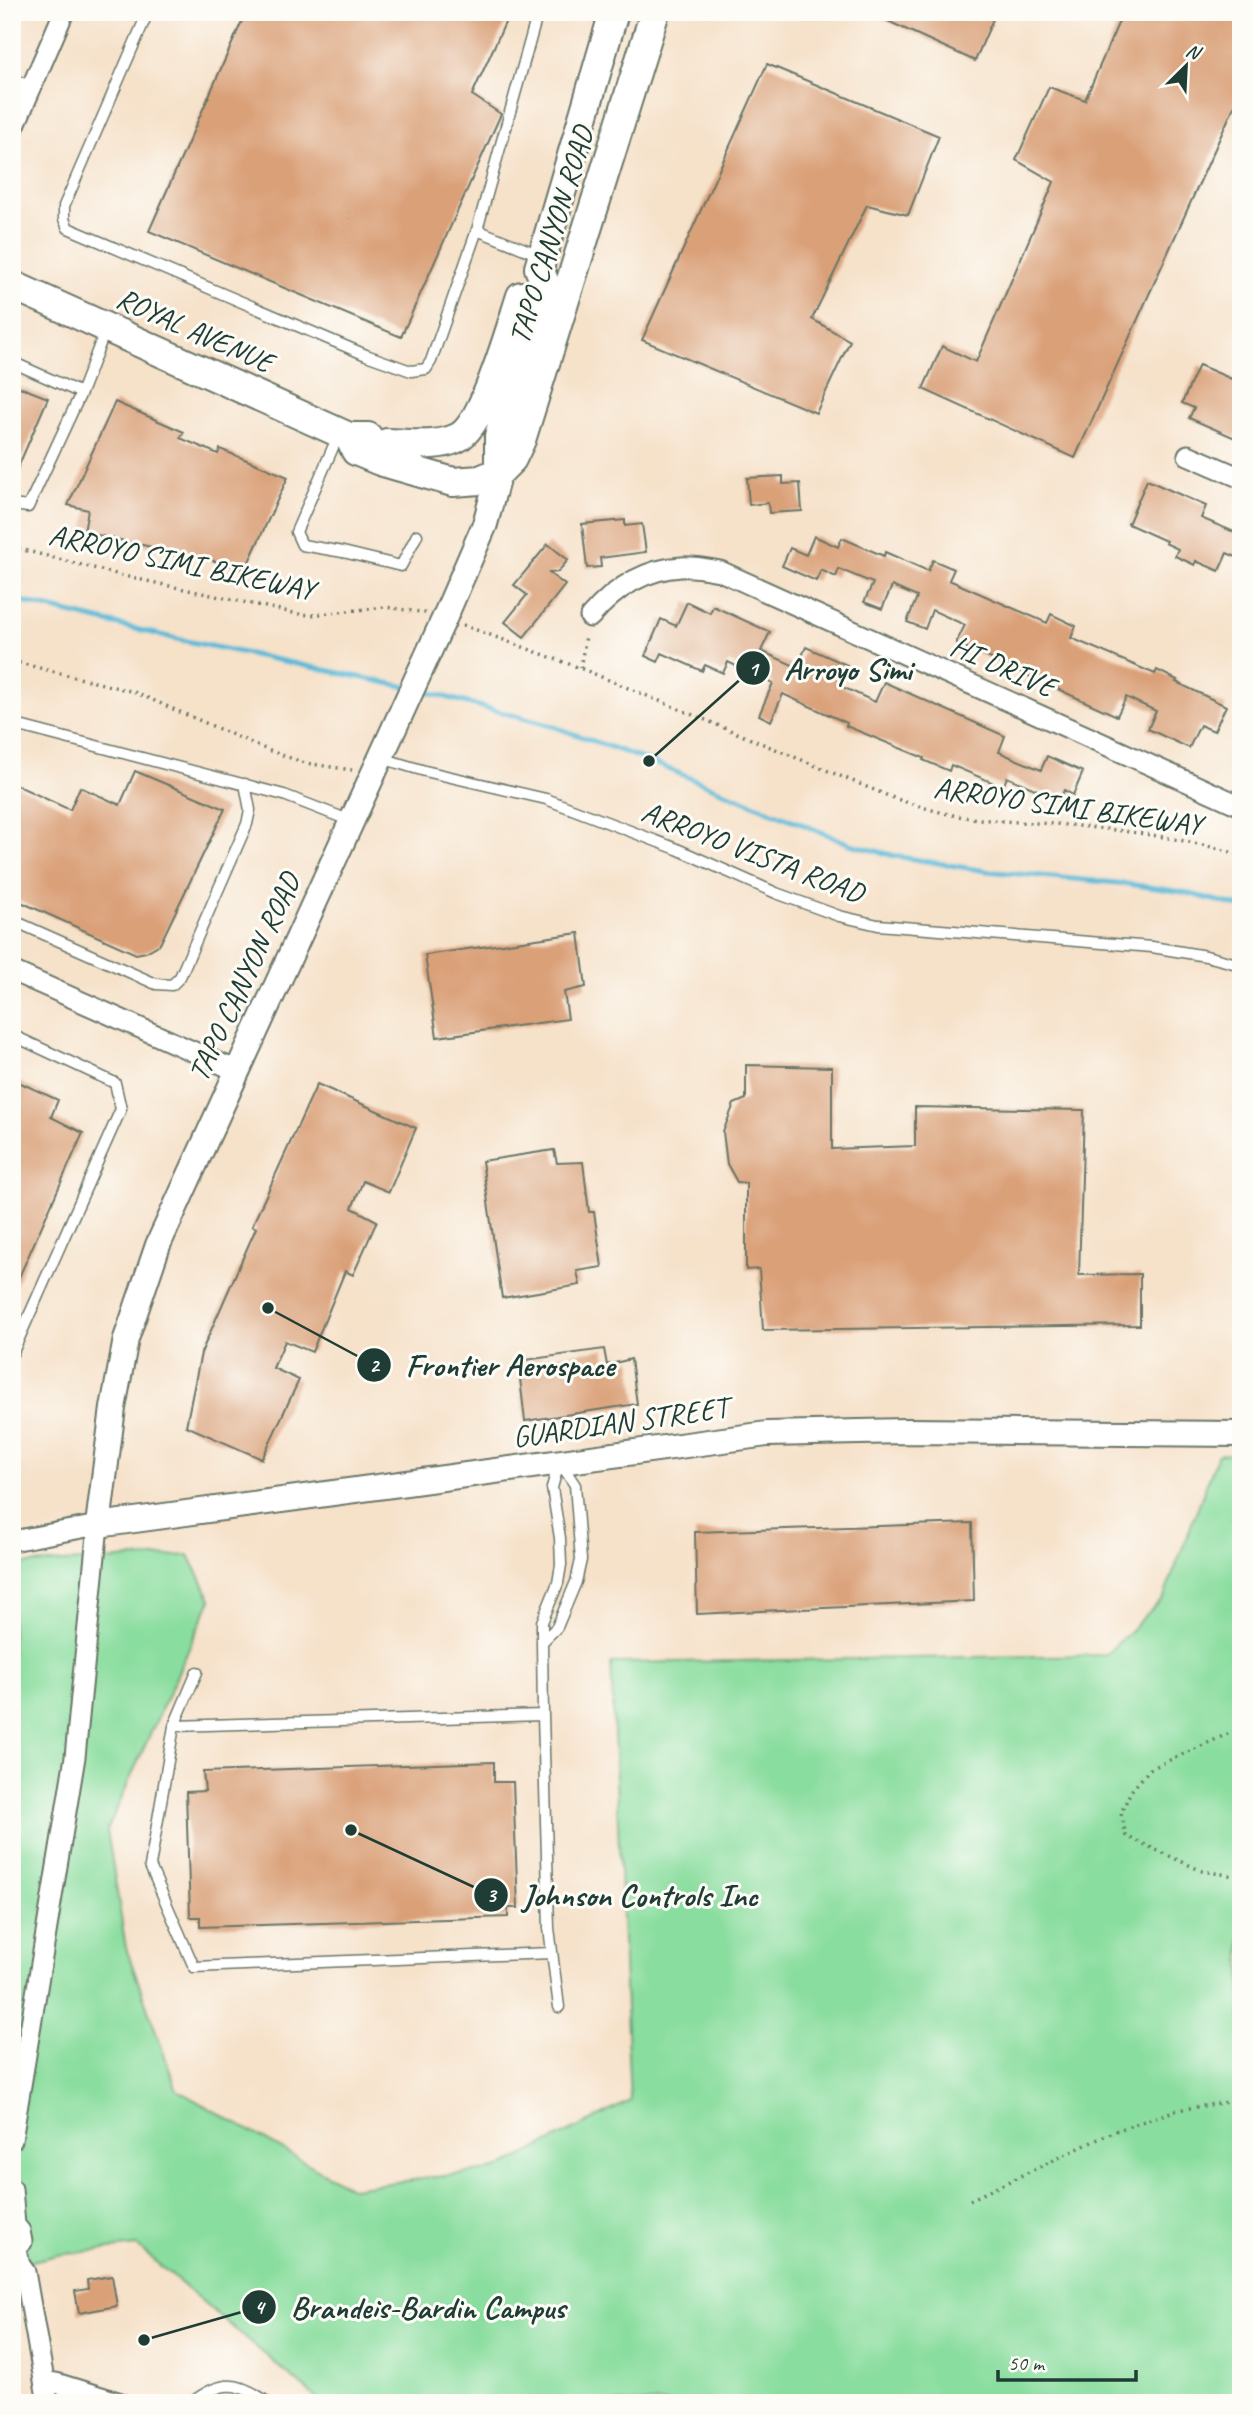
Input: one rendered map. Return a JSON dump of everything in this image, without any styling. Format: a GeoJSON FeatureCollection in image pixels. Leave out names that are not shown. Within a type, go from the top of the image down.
{"type":"FeatureCollection","features":[{"type":"Feature","properties":{"kind":"main road","name":"TAPO CANYON ROAD"},"geometry":{"type":"LineString","coordinates":[[499,472],[499,436],[544,281],[541,262],[614,12]]}},
{"type":"Feature","properties":{"kind":"main road","name":"TAPO CANYON ROAD"},"geometry":{"type":"LineString","coordinates":[[499,472],[512,459],[521,440],[655,12]]}},
{"type":"Feature","properties":{"kind":"main road"},"geometry":{"type":"LineString","coordinates":[[387,443],[438,444],[459,438],[471,427],[481,409],[528,276],[541,262]]}},
{"type":"Feature","properties":{"kind":"main road","name":"ROYAL AVENUE"},"geometry":{"type":"LineString","coordinates":[[12,285],[345,435],[366,437],[446,462],[499,472]]}},
{"type":"Feature","properties":{"kind":"main road","name":"ROYAL AVENUE"},"geometry":{"type":"LineString","coordinates":[[345,435],[356,451],[453,482],[480,481],[499,472]]}},
{"type":"Feature","properties":{"kind":"street"},"geometry":{"type":"LineString","coordinates":[[12,132],[64,12]]}},
{"type":"Feature","properties":{"kind":"street"},"geometry":{"type":"LineString","coordinates":[[1188,454],[1241,478]]}},
{"type":"Feature","properties":{"kind":"street","name":"TAPO CANYON ROAD"},"geometry":{"type":"LineString","coordinates":[[98,1525],[113,1408],[126,1339],[158,1245],[381,758],[432,623],[485,524],[499,472]]}},
{"type":"Feature","properties":{"kind":"street","name":"HI DRIVE"},"geometry":{"type":"LineString","coordinates":[[590,617],[607,598],[635,579],[652,572],[682,566],[720,570],[1241,806]]}},
{"type":"Feature","properties":{"kind":"street"},"geometry":{"type":"LineString","coordinates":[[12,971],[237,1071]]}},
{"type":"Feature","properties":{"kind":"street","name":"GUARDIAN STREET"},"geometry":{"type":"LineString","coordinates":[[12,1541],[98,1525],[767,1434],[1241,1434]]}},
{"type":"Feature","properties":{"kind":"street"},"geometry":{"type":"LineString","coordinates":[[12,2140],[75,1757],[98,1525]]}},
{"type":"Feature","properties":{"kind":"street"},"geometry":{"type":"LineString","coordinates":[[12,2189],[13,2230],[20,2231],[27,2265],[24,2272],[48,2403]]}},
{"type":"Feature","properties":{"kind":"street"},"geometry":{"type":"LineString","coordinates":[[44,2381],[121,2403]]}},
{"type":"Feature","properties":{"kind":"lane"},"geometry":{"type":"LineString","coordinates":[[148,12],[64,206],[64,219],[68,228],[366,355],[418,372],[426,369],[431,361],[477,230],[538,12]]}},
{"type":"Feature","properties":{"kind":"lane"},"geometry":{"type":"LineString","coordinates":[[12,79],[32,87]]}},
{"type":"Feature","properties":{"kind":"lane"},"geometry":{"type":"LineString","coordinates":[[477,230],[541,262]]}},
{"type":"Feature","properties":{"kind":"lane"},"geometry":{"type":"LineString","coordinates":[[12,505],[28,507],[81,393],[106,327]]}},
{"type":"Feature","properties":{"kind":"lane"},"geometry":{"type":"LineString","coordinates":[[12,362],[81,393]]}},
{"type":"Feature","properties":{"kind":"lane"},"geometry":{"type":"LineString","coordinates":[[345,435],[296,531],[302,545],[401,566],[417,535]]}},
{"type":"Feature","properties":{"kind":"lane"},"geometry":{"type":"LineString","coordinates":[[12,724],[284,795],[352,822]]}},
{"type":"Feature","properties":{"kind":"lane","name":"ARROYO VISTA ROAD"},"geometry":{"type":"LineString","coordinates":[[381,758],[545,799],[677,849],[776,893],[839,916],[878,925],[1152,947],[1241,965]]}},
{"type":"Feature","properties":{"kind":"lane"},"geometry":{"type":"LineString","coordinates":[[12,920],[156,984],[172,985],[180,977],[247,824],[250,810],[245,784]]}},
{"type":"Feature","properties":{"kind":"lane"},"geometry":{"type":"LineString","coordinates":[[12,1034],[114,1083],[121,1109],[12,1354]]}},
{"type":"Feature","properties":{"kind":"lane"},"geometry":{"type":"LineString","coordinates":[[559,1461],[552,1488],[560,1538],[561,1565],[558,1583],[542,1622],[549,1928],[559,2007]]}},
{"type":"Feature","properties":{"kind":"lane"},"geometry":{"type":"LineString","coordinates":[[542,1642],[557,1627],[582,1560],[575,1485],[559,1461]]}},
{"type":"Feature","properties":{"kind":"lane"},"geometry":{"type":"LineString","coordinates":[[197,1672],[174,1727],[150,1866],[194,1967],[552,1954]]}},
{"type":"Feature","properties":{"kind":"lane"},"geometry":{"type":"LineString","coordinates":[[174,1727],[543,1714]]}},
{"type":"Feature","properties":{"kind":"lane"},"geometry":{"type":"LineString","coordinates":[[191,2403],[206,2391],[222,2385],[239,2385],[268,2403]]}},
{"type":"Feature","properties":{"kind":"path","name":"ARROYO SIMI BIKEWAY"},"geometry":{"type":"LineString","coordinates":[[12,547],[124,576],[298,614],[385,607],[432,623]]}},
{"type":"Feature","properties":{"kind":"path"},"geometry":{"type":"LineString","coordinates":[[580,668],[590,617]]}},
{"type":"Feature","properties":{"kind":"path","name":"ARROYO SIMI BIKEWAY"},"geometry":{"type":"LineString","coordinates":[[462,625],[580,668],[928,810],[965,817],[1087,827],[1195,841],[1241,855]]}},
{"type":"Feature","properties":{"kind":"path"},"geometry":{"type":"LineString","coordinates":[[12,662],[134,692],[304,763],[352,771],[381,758]]}},
{"type":"Feature","properties":{"kind":"path"},"geometry":{"type":"LineString","coordinates":[[1241,1728],[1150,1769],[1131,1791],[1121,1813],[1126,1836],[1202,1871],[1241,1877]]}},
{"type":"Feature","properties":{"kind":"path"},"geometry":{"type":"LineString","coordinates":[[970,2200],[1115,2131],[1177,2110],[1241,2101]]}},
{"type":"Feature","properties":{"kind":"green space"},"geometry":{"type":"Polygon","coordinates":[[[1218,1454],[1241,1455],[1241,2403],[322,2403],[137,2246],[57,2255],[12,2266],[12,1565],[189,1555],[211,1599],[107,1830],[126,1948],[177,2090],[351,2188],[497,2169],[630,2101],[611,1663],[1106,1655],[1164,1597],[1218,1454]]]}},
{"type":"Feature","properties":{"kind":"building"},"geometry":{"type":"Polygon","coordinates":[[[246,12],[510,12],[472,95],[501,114],[401,337],[149,231],[246,12]]]}},
{"type":"Feature","properties":{"kind":"building"},"geometry":{"type":"Polygon","coordinates":[[[868,12],[996,12],[975,61],[868,12]]]}},
{"type":"Feature","properties":{"kind":"building"},"geometry":{"type":"Polygon","coordinates":[[[1123,12],[1241,12],[1241,91],[1075,458],[923,389],[942,346],[976,362],[1054,182],[1016,160],[1049,87],[1085,100],[1123,12]]]}},
{"type":"Feature","properties":{"kind":"building"},"geometry":{"type":"Polygon","coordinates":[[[767,64],[939,136],[908,215],[867,205],[812,319],[850,341],[816,413],[642,340],[767,64]]]}},
{"type":"Feature","properties":{"kind":"building"},"geometry":{"type":"Polygon","coordinates":[[[1199,365],[1241,383],[1241,425],[1235,438],[1189,418],[1194,408],[1182,403],[1199,365]]]}},
{"type":"Feature","properties":{"kind":"building"},"geometry":{"type":"Polygon","coordinates":[[[12,384],[48,398],[12,481],[12,384]]]}},
{"type":"Feature","properties":{"kind":"building"},"geometry":{"type":"Polygon","coordinates":[[[115,402],[184,432],[180,438],[218,454],[220,449],[288,477],[246,568],[84,532],[88,510],[68,505],[115,402]]]}},
{"type":"Feature","properties":{"kind":"building"},"geometry":{"type":"Polygon","coordinates":[[[783,476],[783,484],[800,483],[802,511],[769,513],[768,503],[749,505],[747,478],[783,476]]]}},
{"type":"Feature","properties":{"kind":"building"},"geometry":{"type":"Polygon","coordinates":[[[1147,480],[1206,506],[1201,518],[1241,535],[1241,559],[1227,553],[1219,571],[1196,561],[1195,565],[1175,556],[1178,549],[1165,543],[1166,541],[1128,524],[1147,480]]]}},
{"type":"Feature","properties":{"kind":"building"},"geometry":{"type":"Polygon","coordinates":[[[625,520],[625,526],[642,524],[646,552],[600,558],[601,567],[587,568],[582,524],[625,520]]]}},
{"type":"Feature","properties":{"kind":"building"},"geometry":{"type":"Polygon","coordinates":[[[814,536],[838,547],[842,538],[884,556],[885,552],[928,571],[933,560],[954,569],[949,580],[1047,623],[1051,614],[1076,626],[1071,638],[1155,674],[1157,670],[1226,706],[1214,731],[1200,725],[1189,748],[1148,729],[1156,711],[1126,697],[1117,716],[956,643],[965,625],[932,610],[925,629],[907,622],[917,597],[892,586],[882,609],[864,602],[873,583],[839,569],[836,577],[821,570],[816,581],[782,566],[790,548],[806,555],[814,536]]]}},
{"type":"Feature","properties":{"kind":"building"},"geometry":{"type":"Polygon","coordinates":[[[548,544],[568,560],[558,572],[549,573],[565,585],[524,637],[505,622],[527,595],[514,585],[548,544]]]}},
{"type":"Feature","properties":{"kind":"building"},"geometry":{"type":"Polygon","coordinates":[[[687,602],[710,613],[713,606],[770,632],[761,651],[797,667],[806,647],[847,665],[838,685],[875,702],[884,682],[1005,736],[999,752],[1041,770],[1047,756],[1083,772],[1073,795],[1064,790],[1060,800],[1007,777],[1003,787],[951,765],[949,771],[846,726],[847,723],[783,694],[771,721],[759,715],[773,683],[728,662],[723,673],[705,665],[702,671],[662,653],[658,662],[645,656],[661,619],[676,626],[687,602]]]}},
{"type":"Feature","properties":{"kind":"building"},"geometry":{"type":"Polygon","coordinates":[[[135,771],[225,809],[160,944],[136,954],[12,898],[12,783],[70,810],[80,787],[120,805],[135,771]]]}},
{"type":"Feature","properties":{"kind":"building"},"geometry":{"type":"Polygon","coordinates":[[[579,933],[586,987],[564,992],[568,1019],[437,1037],[425,955],[579,933]]]}},
{"type":"Feature","properties":{"kind":"building"},"geometry":{"type":"Polygon","coordinates":[[[746,1065],[832,1067],[832,1149],[915,1146],[915,1107],[1084,1110],[1079,1275],[1140,1274],[1140,1325],[763,1330],[759,1269],[746,1270],[746,1183],[737,1182],[727,1164],[723,1132],[734,1104],[746,1099],[746,1065]]]}},
{"type":"Feature","properties":{"kind":"building"},"geometry":{"type":"Polygon","coordinates":[[[12,1079],[58,1100],[51,1117],[83,1133],[12,1293],[12,1079]]]}},
{"type":"Feature","properties":{"kind":"building"},"geometry":{"type":"Polygon","coordinates":[[[317,1084],[416,1128],[389,1192],[363,1181],[352,1208],[377,1221],[353,1275],[345,1271],[312,1352],[285,1341],[273,1368],[299,1380],[262,1459],[186,1426],[201,1353],[256,1228],[252,1226],[317,1084]]]}},
{"type":"Feature","properties":{"kind":"building"},"geometry":{"type":"Polygon","coordinates":[[[554,1150],[557,1163],[583,1162],[589,1212],[594,1212],[602,1267],[577,1271],[580,1285],[502,1298],[482,1161],[554,1150]]]}},
{"type":"Feature","properties":{"kind":"building"},"geometry":{"type":"Polygon","coordinates":[[[604,1349],[607,1365],[631,1359],[637,1404],[525,1421],[518,1361],[604,1349]]]}},
{"type":"Feature","properties":{"kind":"building"},"geometry":{"type":"Polygon","coordinates":[[[972,1523],[974,1601],[697,1614],[695,1532],[972,1523]]]}},
{"type":"Feature","properties":{"kind":"building"},"geometry":{"type":"Polygon","coordinates":[[[494,1762],[494,1782],[513,1782],[518,1908],[508,1908],[508,1917],[200,1927],[200,1917],[190,1917],[186,1792],[205,1791],[203,1772],[494,1762]]]}},
{"type":"Feature","properties":{"kind":"building"},"geometry":{"type":"Polygon","coordinates":[[[112,2276],[117,2306],[79,2313],[75,2291],[88,2289],[87,2280],[112,2276]]]}},
{"type":"Feature","properties":{"kind":"waterway"},"geometry":{"type":"LineString","coordinates":[[12,599],[177,639],[407,687]]}},
{"type":"Feature","properties":{"kind":"waterway"},"geometry":{"type":"LineString","coordinates":[[420,690],[552,726],[649,761],[850,844],[895,856],[986,871],[1128,884],[1183,892],[1241,907]]}},
{"type":"Feature","properties":{"kind":"place","name":"Arroyo Simi"},"geometry":{"type":"Point","coordinates":[649,761]}},
{"type":"Feature","properties":{"kind":"place","name":"Frontier Aerospace"},"geometry":{"type":"Point","coordinates":[268,1308]}},
{"type":"Feature","properties":{"kind":"place","name":"Johnson Controls Inc"},"geometry":{"type":"Point","coordinates":[351,1830]}},
{"type":"Feature","properties":{"kind":"place","name":"Brandeis-Bardin Campus"},"geometry":{"type":"Point","coordinates":[144,2340]}}]}
